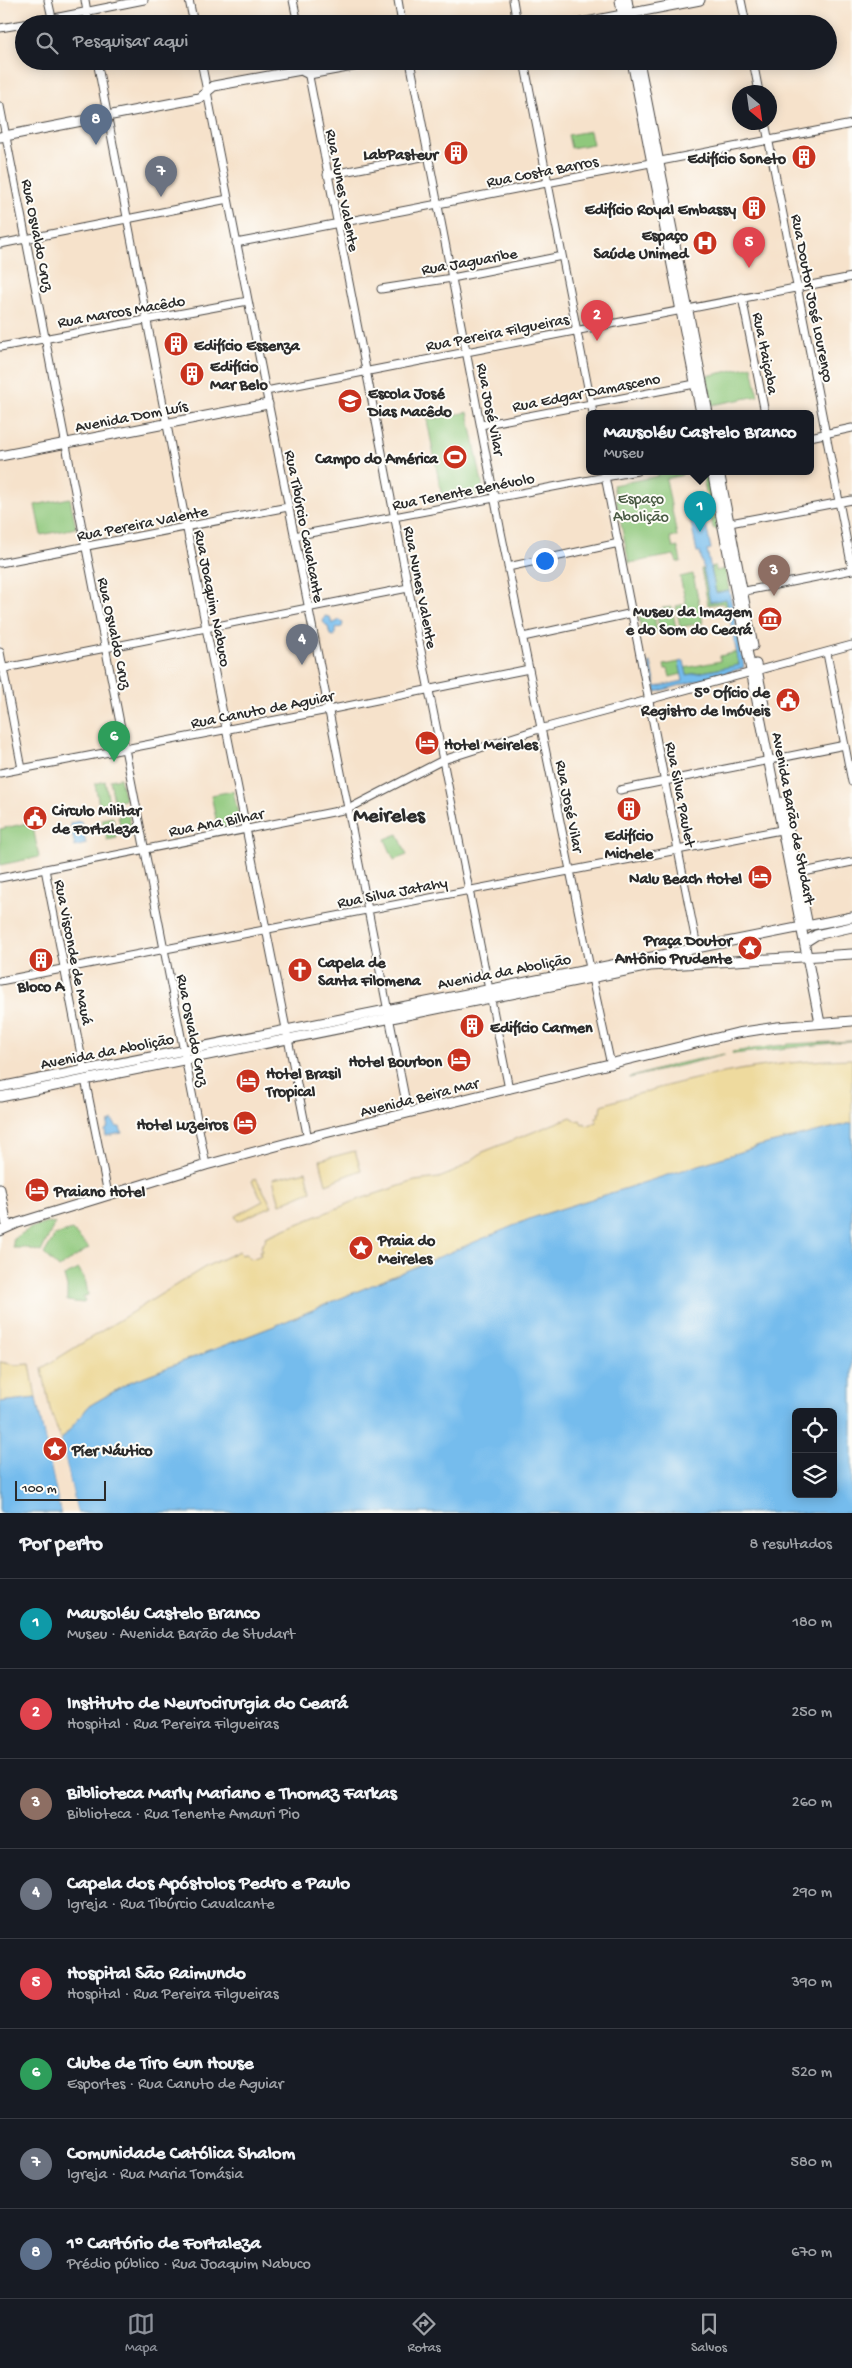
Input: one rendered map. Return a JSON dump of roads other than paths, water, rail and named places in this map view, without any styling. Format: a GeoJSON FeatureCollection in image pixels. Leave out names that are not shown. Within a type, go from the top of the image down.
{"type":"FeatureCollection","features":[{"type":"Feature","properties":{"kind":"main road"},"geometry":{"type":"LineString","coordinates":[[620,0],[624,15]]}},
{"type":"Feature","properties":{"kind":"main road"},"geometry":{"type":"LineString","coordinates":[[625,15],[627,0]]}},
{"type":"Feature","properties":{"kind":"main road"},"geometry":{"type":"LineString","coordinates":[[634,15],[700,0]]}},
{"type":"Feature","properties":{"kind":"main road"},"geometry":{"type":"LineString","coordinates":[[3,136],[199,98],[214,86],[301,70],[309,74],[331,70]]}},
{"type":"Feature","properties":{"kind":"main road"},"geometry":{"type":"LineString","coordinates":[[634,70],[707,410]]}},
{"type":"Feature","properties":{"kind":"main road"},"geometry":{"type":"LineString","coordinates":[[640,70],[655,162]]}},
{"type":"Feature","properties":{"kind":"main road"},"geometry":{"type":"LineString","coordinates":[[684,308],[700,410]]}},
{"type":"Feature","properties":{"kind":"main road","name":"Avenida Dom Luís"},"geometry":{"type":"LineString","coordinates":[[0,456],[268,404]]}},
{"type":"Feature","properties":{"kind":"main road","name":"Avenida Barão de Studart"},"geometry":{"type":"LineString","coordinates":[[713,475],[726,524]]}},
{"type":"Feature","properties":{"kind":"main road","name":"Avenida Barão de Studart"},"geometry":{"type":"LineString","coordinates":[[720,475],[726,524],[805,927],[804,942],[820,1023]]}},
{"type":"Feature","properties":{"kind":"main road","name":"Avenida da Abolição"},"geometry":{"type":"LineString","coordinates":[[288,1034],[389,1019],[590,968],[852,917]]}},
{"type":"Feature","properties":{"kind":"main road"},"geometry":{"type":"LineString","coordinates":[[804,942],[816,935],[852,927]]}},
{"type":"Feature","properties":{"kind":"main road","name":"Avenida da Abolição"},"geometry":{"type":"LineString","coordinates":[[0,1087],[85,1074],[185,1055],[288,1034],[387,1009],[592,978],[650,966],[852,954]]}},
{"type":"Feature","properties":{"kind":"main road","name":"Avenida Beira Mar"},"geometry":{"type":"LineString","coordinates":[[4,1229],[108,1194],[206,1165],[408,1113],[737,1033],[777,1026],[852,1021]]}},
{"type":"Feature","properties":{"kind":"main road","name":"Avenida da Abolição"},"geometry":{"type":"LineString","coordinates":[[0,1097],[85,1074]]}},
{"type":"Feature","properties":{"kind":"main road"},"geometry":{"type":"LineString","coordinates":[[0,1189],[4,1229]]}},
{"type":"Feature","properties":{"kind":"street"},"geometry":{"type":"LineString","coordinates":[[48,0],[51,15]]}},
{"type":"Feature","properties":{"kind":"street"},"geometry":{"type":"LineString","coordinates":[[85,0],[88,15]]}},
{"type":"Feature","properties":{"kind":"street"},"geometry":{"type":"LineString","coordinates":[[70,15],[144,0]]}},
{"type":"Feature","properties":{"kind":"street"},"geometry":{"type":"LineString","coordinates":[[189,0],[192,15]]}},
{"type":"Feature","properties":{"kind":"street"},"geometry":{"type":"LineString","coordinates":[[293,0],[296,15]]}},
{"type":"Feature","properties":{"kind":"street"},"geometry":{"type":"LineString","coordinates":[[398,0],[400,15]]}},
{"type":"Feature","properties":{"kind":"street"},"geometry":{"type":"LineString","coordinates":[[512,0],[515,15]]}},
{"type":"Feature","properties":{"kind":"street"},"geometry":{"type":"LineString","coordinates":[[741,0],[744,15]]}},
{"type":"Feature","properties":{"kind":"street"},"geometry":{"type":"LineString","coordinates":[[0,28],[15,26]]}},
{"type":"Feature","properties":{"kind":"street","name":"Rua Joaquim Nabuco"},"geometry":{"type":"LineString","coordinates":[[98,70],[186,528],[248,829],[308,1139]]}},
{"type":"Feature","properties":{"kind":"street","name":"Rua Tibúrcio Cavalcante"},"geometry":{"type":"LineString","coordinates":[[203,70],[408,1113]]}},
{"type":"Feature","properties":{"kind":"street","name":"Rua Nunes Valente"},"geometry":{"type":"LineString","coordinates":[[308,70],[336,224],[509,1089]]}},
{"type":"Feature","properties":{"kind":"street","name":"Rua José Vilar"},"geometry":{"type":"LineString","coordinates":[[412,70],[494,498],[590,968]]}},
{"type":"Feature","properties":{"kind":"street"},"geometry":{"type":"LineString","coordinates":[[526,70],[592,410]]}},
{"type":"Feature","properties":{"kind":"street"},"geometry":{"type":"LineString","coordinates":[[755,70],[758,85]]}},
{"type":"Feature","properties":{"kind":"street","name":"Rua Osvaldo Cruz"},"geometry":{"type":"LineString","coordinates":[[0,106],[3,136],[26,238],[85,547],[146,848],[206,1165]]}},
{"type":"Feature","properties":{"kind":"street","name":"Rua Costa Barros"},"geometry":{"type":"LineString","coordinates":[[236,243],[852,124]]}},
{"type":"Feature","properties":{"kind":"street","name":"Rua Doutor José Lourenço"},"geometry":{"type":"LineString","coordinates":[[767,130],[852,569]]}},
{"type":"Feature","properties":{"kind":"street"},"geometry":{"type":"LineString","coordinates":[[327,175],[427,156]]}},
{"type":"Feature","properties":{"kind":"street"},"geometry":{"type":"LineString","coordinates":[[0,244],[228,199]]}},
{"type":"Feature","properties":{"kind":"street","name":"Rua Jaguaribe"},"geometry":{"type":"LineString","coordinates":[[381,289],[452,278],[562,256]]}},
{"type":"Feature","properties":{"kind":"street","name":"Rua Pereira Filgueiras"},"geometry":{"type":"LineString","coordinates":[[266,391],[852,276]]}},
{"type":"Feature","properties":{"kind":"street","name":"Rua Itaiçaba"},"geometry":{"type":"LineString","coordinates":[[742,297],[764,410]]}},
{"type":"Feature","properties":{"kind":"street","name":"Rua Marcos Macêdo"},"geometry":{"type":"LineString","coordinates":[[0,347],[248,301]]}},
{"type":"Feature","properties":{"kind":"street","name":"Rua Edgar Damasceno"},"geometry":{"type":"LineString","coordinates":[[481,425],[695,384]]}},
{"type":"Feature","properties":{"kind":"street"},"geometry":{"type":"LineString","coordinates":[[814,435],[852,428]]}},
{"type":"Feature","properties":{"kind":"street","name":"Rua Tenente Benévolo"},"geometry":{"type":"LineString","coordinates":[[294,536],[494,498],[600,475]]}},
{"type":"Feature","properties":{"kind":"street","name":"Rua Silva Paulet"},"geometry":{"type":"LineString","coordinates":[[605,475],[697,947]]}},
{"type":"Feature","properties":{"kind":"street"},"geometry":{"type":"LineString","coordinates":[[726,524],[852,500]]}},
{"type":"Feature","properties":{"kind":"street","name":"Rua Pereira Valente"},"geometry":{"type":"LineString","coordinates":[[0,564],[288,507]]}},
{"type":"Feature","properties":{"kind":"street"},"geometry":{"type":"LineString","coordinates":[[508,567],[619,544]]}},
{"type":"Feature","properties":{"kind":"street"},"geometry":{"type":"LineString","coordinates":[[739,592],[852,569]]}},
{"type":"Feature","properties":{"kind":"street"},"geometry":{"type":"LineString","coordinates":[[2,669],[408,588]]}},
{"type":"Feature","properties":{"kind":"street"},"geometry":{"type":"LineString","coordinates":[[523,637],[633,613]]}},
{"type":"Feature","properties":{"kind":"street","name":"Rua Ana Bilhar"},"geometry":{"type":"LineString","coordinates":[[0,878],[348,809],[443,760],[542,728],[852,645]]}},
{"type":"Feature","properties":{"kind":"street"},"geometry":{"type":"LineString","coordinates":[[0,652],[22,769]]}},
{"type":"Feature","properties":{"kind":"street"},"geometry":{"type":"LineString","coordinates":[[826,653],[852,782]]}},
{"type":"Feature","properties":{"kind":"street","name":"Rua Canuto de Aguiar"},"geometry":{"type":"LineString","coordinates":[[0,773],[529,669]]}},
{"type":"Feature","properties":{"kind":"street"},"geometry":{"type":"LineString","coordinates":[[842,733],[851,731]]}},
{"type":"Feature","properties":{"kind":"street"},"geometry":{"type":"LineString","coordinates":[[620,790],[845,745]]}},
{"type":"Feature","properties":{"kind":"street","name":"Rua Silva Jatahy"},"geometry":{"type":"LineString","coordinates":[[0,981],[785,829]]}},
{"type":"Feature","properties":{"kind":"street"},"geometry":{"type":"LineString","coordinates":[[794,874],[852,862]]}},
{"type":"Feature","properties":{"kind":"street","name":"Rua Visconde de Mauá"},"geometry":{"type":"LineString","coordinates":[[46,869],[108,1194]]}},
{"type":"Feature","properties":{"kind":"street"},"geometry":{"type":"LineString","coordinates":[[592,978],[611,1064]]}},
{"type":"Feature","properties":{"kind":"water"},"geometry":{"type":"Polygon","coordinates":[[[703,510],[711,549],[707,550],[716,593],[729,590],[744,666],[743,668],[656,692],[649,663],[651,662],[656,687],[683,681],[679,662],[684,661],[687,675],[739,665],[726,599],[710,602],[700,552],[697,552],[689,513],[703,510]]]}},
{"type":"Feature","properties":{"kind":"water"},"geometry":{"type":"Polygon","coordinates":[[[325,616],[330,617],[332,624],[340,620],[343,623],[342,627],[337,628],[334,636],[330,635],[328,627],[323,622],[325,616]]]}},
{"type":"Feature","properties":{"kind":"water"},"geometry":{"type":"Polygon","coordinates":[[[81,821],[86,844],[75,847],[70,823],[81,821]]]}},
{"type":"Feature","properties":{"kind":"water"},"geometry":{"type":"Polygon","coordinates":[[[112,1120],[117,1127],[120,1127],[122,1133],[106,1136],[105,1130],[108,1123],[112,1120]]]}},
{"type":"Feature","properties":{"kind":"water"},"geometry":{"type":"Polygon","coordinates":[[[852,1123],[852,1513],[77,1513],[61,1440],[89,1406],[130,1382],[277,1325],[532,1218],[759,1146],[852,1123]]]}},
{"type":"Feature","properties":{"kind":"water"},"geometry":{"type":"Polygon","coordinates":[[[36,1398],[61,1513],[0,1513],[0,1402],[36,1398]]]}},
{"type":"Feature","properties":{"kind":"place","name":"1º Cartório de Fortaleza"},"geometry":{"type":"Point","coordinates":[96,145]}},
{"type":"Feature","properties":{"kind":"place","name":"LabPasteur"},"geometry":{"type":"Point","coordinates":[456,153]}},
{"type":"Feature","properties":{"kind":"place","name":"Edifício Soneto"},"geometry":{"type":"Point","coordinates":[804,157]}},
{"type":"Feature","properties":{"kind":"place","name":"Comunidade Católica Shalom"},"geometry":{"type":"Point","coordinates":[161,197]}},
{"type":"Feature","properties":{"kind":"place","name":"Edifício Royal Embassy"},"geometry":{"type":"Point","coordinates":[754,208]}},
{"type":"Feature","properties":{"kind":"place","name":"Espaço Saúde Unimed"},"geometry":{"type":"Point","coordinates":[705,243]}},
{"type":"Feature","properties":{"kind":"place","name":"Hospital São Raimundo"},"geometry":{"type":"Point","coordinates":[749,268]}},
{"type":"Feature","properties":{"kind":"place","name":"Instituto de Neurocirurgia do Ceará"},"geometry":{"type":"Point","coordinates":[597,341]}},
{"type":"Feature","properties":{"kind":"place","name":"Edifício Essenza"},"geometry":{"type":"Point","coordinates":[176,344]}},
{"type":"Feature","properties":{"kind":"place","name":"Edifício Mar Belo"},"geometry":{"type":"Point","coordinates":[192,374]}},
{"type":"Feature","properties":{"kind":"place","name":"Escola José Dias Macêdo"},"geometry":{"type":"Point","coordinates":[350,401]}},
{"type":"Feature","properties":{"kind":"place","name":"Campo do América"},"geometry":{"type":"Point","coordinates":[455,457]}},
{"type":"Feature","properties":{"kind":"place","name":"Mausoléu Castelo Branco"},"geometry":{"type":"Point","coordinates":[700,532]}},
{"type":"Feature","properties":{"kind":"place","name":"Biblioteca Marly Mariano e Thomaz Farkas"},"geometry":{"type":"Point","coordinates":[774,596]}},
{"type":"Feature","properties":{"kind":"place","name":"Museu da Imagem e do Som do Ceará"},"geometry":{"type":"Point","coordinates":[770,619]}},
{"type":"Feature","properties":{"kind":"place","name":"Capela dos Apóstolos Pedro e Paulo"},"geometry":{"type":"Point","coordinates":[302,665]}},
{"type":"Feature","properties":{"kind":"place","name":"5º Ofício de Registro de Imóveis"},"geometry":{"type":"Point","coordinates":[788,700]}},
{"type":"Feature","properties":{"kind":"place","name":"Hotel Meireles"},"geometry":{"type":"Point","coordinates":[427,743]}},
{"type":"Feature","properties":{"kind":"place","name":"Clube de Tiro Gun House"},"geometry":{"type":"Point","coordinates":[114,762]}},
{"type":"Feature","properties":{"kind":"place","name":"Edifício Michele"},"geometry":{"type":"Point","coordinates":[629,809]}},
{"type":"Feature","properties":{"kind":"place","name":"Circulo Militar de Fortaleza"},"geometry":{"type":"Point","coordinates":[35,818]}},
{"type":"Feature","properties":{"kind":"place","name":"Nalu Beach Hotel"},"geometry":{"type":"Point","coordinates":[760,877]}},
{"type":"Feature","properties":{"kind":"place","name":"Praça Doutor Antônio Prudente"},"geometry":{"type":"Point","coordinates":[750,948]}},
{"type":"Feature","properties":{"kind":"place","name":"Bloco A"},"geometry":{"type":"Point","coordinates":[41,960]}},
{"type":"Feature","properties":{"kind":"place","name":"Capela de Santa Filomena"},"geometry":{"type":"Point","coordinates":[300,970]}},
{"type":"Feature","properties":{"kind":"place","name":"Edifício Carmen"},"geometry":{"type":"Point","coordinates":[472,1026]}},
{"type":"Feature","properties":{"kind":"place","name":"Hotel Bourbon"},"geometry":{"type":"Point","coordinates":[459,1060]}},
{"type":"Feature","properties":{"kind":"place","name":"Hotel Brasil Tropical"},"geometry":{"type":"Point","coordinates":[248,1081]}},
{"type":"Feature","properties":{"kind":"place","name":"Hotel Luzeiros"},"geometry":{"type":"Point","coordinates":[245,1123]}},
{"type":"Feature","properties":{"kind":"place","name":"Praiano Hotel"},"geometry":{"type":"Point","coordinates":[37,1190]}},
{"type":"Feature","properties":{"kind":"place","name":"Praia do Meireles"},"geometry":{"type":"Point","coordinates":[361,1248]}},
{"type":"Feature","properties":{"kind":"place","name":"Píer Náutico"},"geometry":{"type":"Point","coordinates":[55,1449]}},
{"type":"Feature","properties":{"kind":"district","name":"Meireles"},"geometry":{"type":"Point","coordinates":[389,814]}},
{"type":"Feature","properties":{"kind":"park label","name":"Espaço Abolição"},"geometry":{"type":"Point","coordinates":[641,506]}}]}
